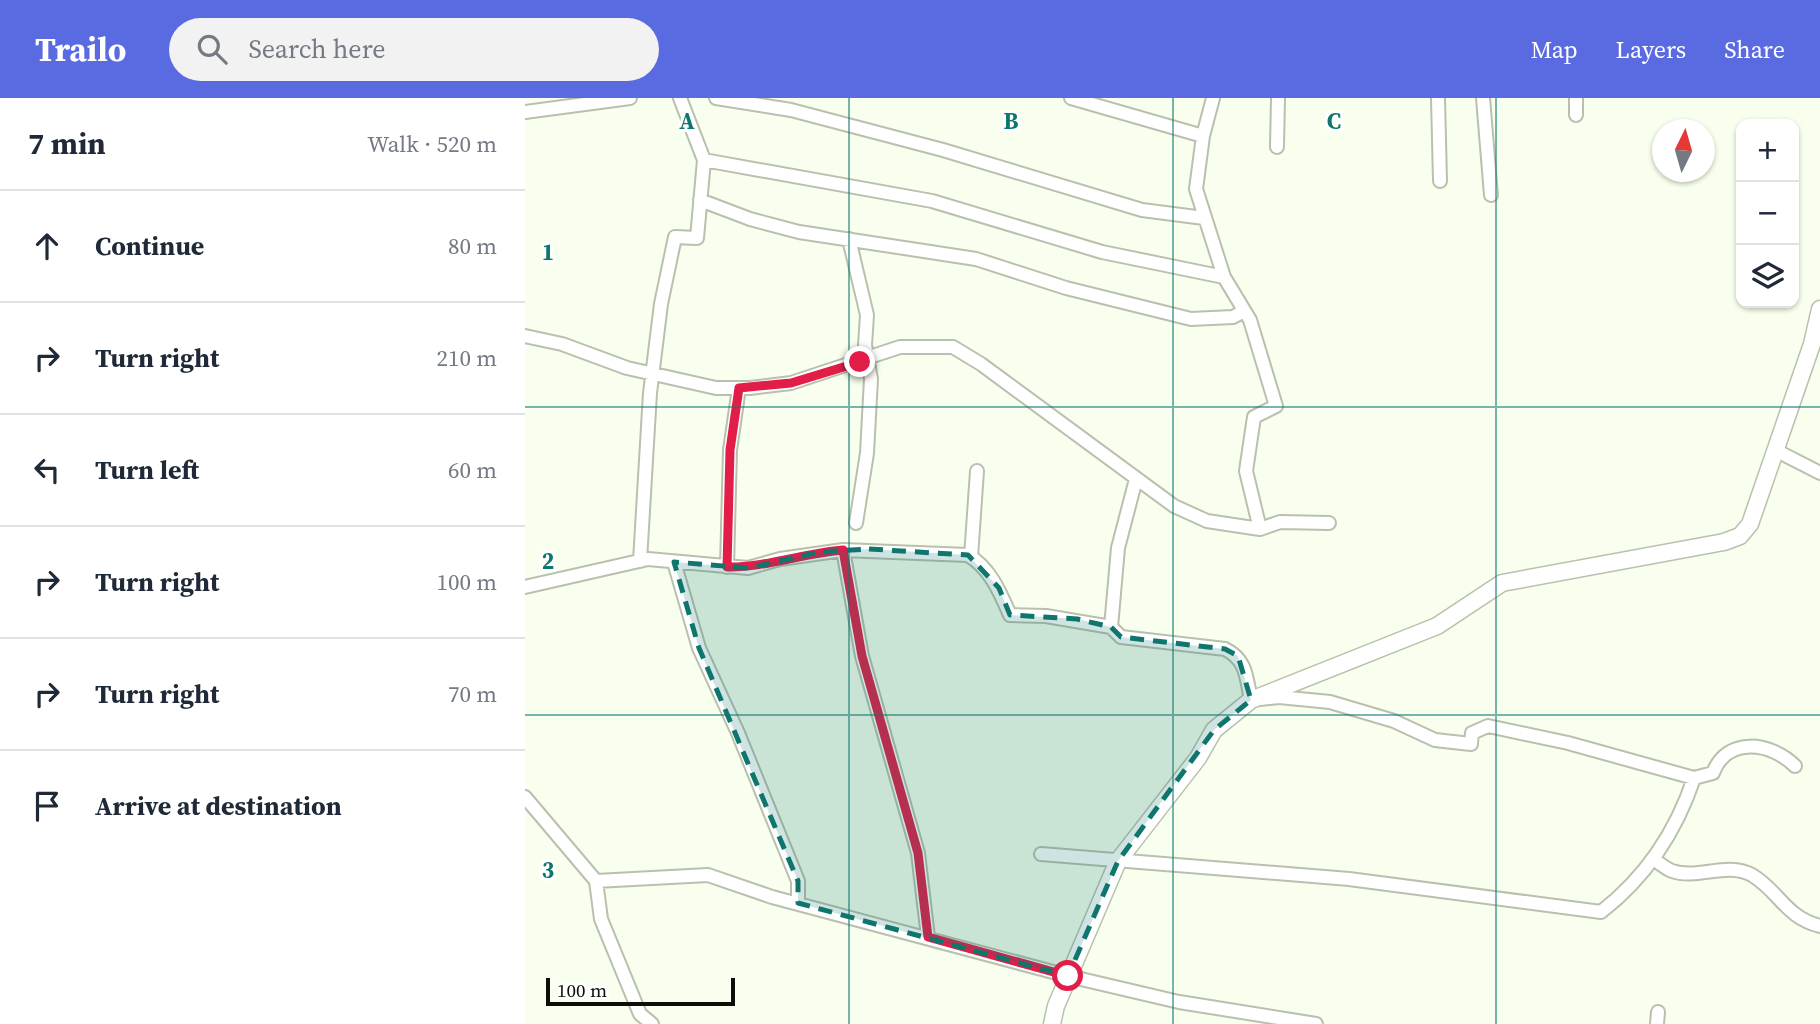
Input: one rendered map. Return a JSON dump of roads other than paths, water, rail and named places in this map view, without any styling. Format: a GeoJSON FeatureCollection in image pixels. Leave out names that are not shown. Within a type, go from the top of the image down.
{"type":"FeatureCollection","features":[{"type":"Feature","properties":{"kind":"street"},"geometry":{"type":"LineString","coordinates":[[525,112],[630,98]]}},
{"type":"Feature","properties":{"kind":"street"},"geometry":{"type":"LineString","coordinates":[[640,561],[646,509],[644,459],[661,304],[675,237],[697,239],[704,160],[680,98]]}},
{"type":"Feature","properties":{"kind":"street"},"geometry":{"type":"LineString","coordinates":[[716,98],[791,110],[930,146],[1142,210],[1204,218]]}},
{"type":"Feature","properties":{"kind":"street"},"geometry":{"type":"LineString","coordinates":[[1071,98],[1203,136]]}},
{"type":"Feature","properties":{"kind":"street"},"geometry":{"type":"LineString","coordinates":[[1213,98],[1203,136],[1196,189],[1224,277],[1257,339],[1276,406],[1254,417],[1246,471],[1260,529]]}},
{"type":"Feature","properties":{"kind":"street"},"geometry":{"type":"LineString","coordinates":[[1277,147],[1279,98]]}},
{"type":"Feature","properties":{"kind":"street"},"geometry":{"type":"LineString","coordinates":[[1438,98],[1440,181]]}},
{"type":"Feature","properties":{"kind":"street"},"geometry":{"type":"LineString","coordinates":[[1483,98],[1492,195]]}},
{"type":"Feature","properties":{"kind":"street"},"geometry":{"type":"LineString","coordinates":[[1576,98],[1576,115]]}},
{"type":"Feature","properties":{"kind":"street"},"geometry":{"type":"LineString","coordinates":[[704,160],[932,201],[1102,252],[1224,277]]}},
{"type":"Feature","properties":{"kind":"street"},"geometry":{"type":"LineString","coordinates":[[700,200],[750,219],[799,232],[976,259],[1066,288],[1191,319],[1233,317],[1244,311]]}},
{"type":"Feature","properties":{"kind":"street"},"geometry":{"type":"LineString","coordinates":[[849,239],[867,315],[867,358],[871,379],[870,416],[856,523]]}},
{"type":"Feature","properties":{"kind":"street"},"geometry":{"type":"LineString","coordinates":[[1052,1024],[1068,976],[1118,861],[1191,767],[1214,730],[1251,700],[1437,626],[1502,583],[1724,542],[1740,536],[1750,524],[1812,344],[1820,309]]}},
{"type":"Feature","properties":{"kind":"street"},"geometry":{"type":"LineString","coordinates":[[525,336],[562,344],[653,375],[716,388],[791,383],[900,347],[953,347],[981,364],[1174,506],[1206,521],[1260,529],[1280,522],[1329,523]]}},
{"type":"Feature","properties":{"kind":"street"},"geometry":{"type":"LineString","coordinates":[[727,567],[730,450],[739,388]]}},
{"type":"Feature","properties":{"kind":"street"},"geometry":{"type":"LineString","coordinates":[[1775,450],[1820,473]]}},
{"type":"Feature","properties":{"kind":"street"},"geometry":{"type":"LineString","coordinates":[[971,557],[977,471]]}},
{"type":"Feature","properties":{"kind":"street"},"geometry":{"type":"LineString","coordinates":[[1111,627],[1118,548],[1136,479]]}},
{"type":"Feature","properties":{"kind":"street"},"geometry":{"type":"LineString","coordinates":[[525,587],[640,561],[748,568],[780,558],[843,550],[971,557],[979,562],[999,588],[1010,615],[1046,615],[1111,627],[1121,637],[1225,649],[1244,663],[1251,700]]}},
{"type":"Feature","properties":{"kind":"street"},"geometry":{"type":"LineString","coordinates":[[843,550],[862,656],[918,853],[928,937]]}},
{"type":"Feature","properties":{"kind":"street"},"geometry":{"type":"LineString","coordinates":[[674,562],[699,648],[738,733],[799,881],[798,903]]}},
{"type":"Feature","properties":{"kind":"street"},"geometry":{"type":"LineString","coordinates":[[1251,700],[1279,697],[1341,705],[1394,721],[1435,740],[1459,743],[1471,744],[1472,733],[1488,726],[1568,743],[1695,778],[1713,773],[1718,759],[1727,751],[1742,747],[1772,748],[1795,766]]}},
{"type":"Feature","properties":{"kind":"street"},"geometry":{"type":"LineString","coordinates":[[1041,854],[1349,879],[1601,912],[1654,860],[1683,809],[1695,778]]}},
{"type":"Feature","properties":{"kind":"street"},"geometry":{"type":"LineString","coordinates":[[525,797],[596,881],[601,919],[640,1014],[652,1024]]}},
{"type":"Feature","properties":{"kind":"street"},"geometry":{"type":"LineString","coordinates":[[1654,860],[1673,871],[1734,869],[1752,875],[1790,913],[1820,926]]}},
{"type":"Feature","properties":{"kind":"street"},"geometry":{"type":"LineString","coordinates":[[596,881],[708,875],[798,903],[1068,976],[1179,1002],[1316,1024]]}}]}
